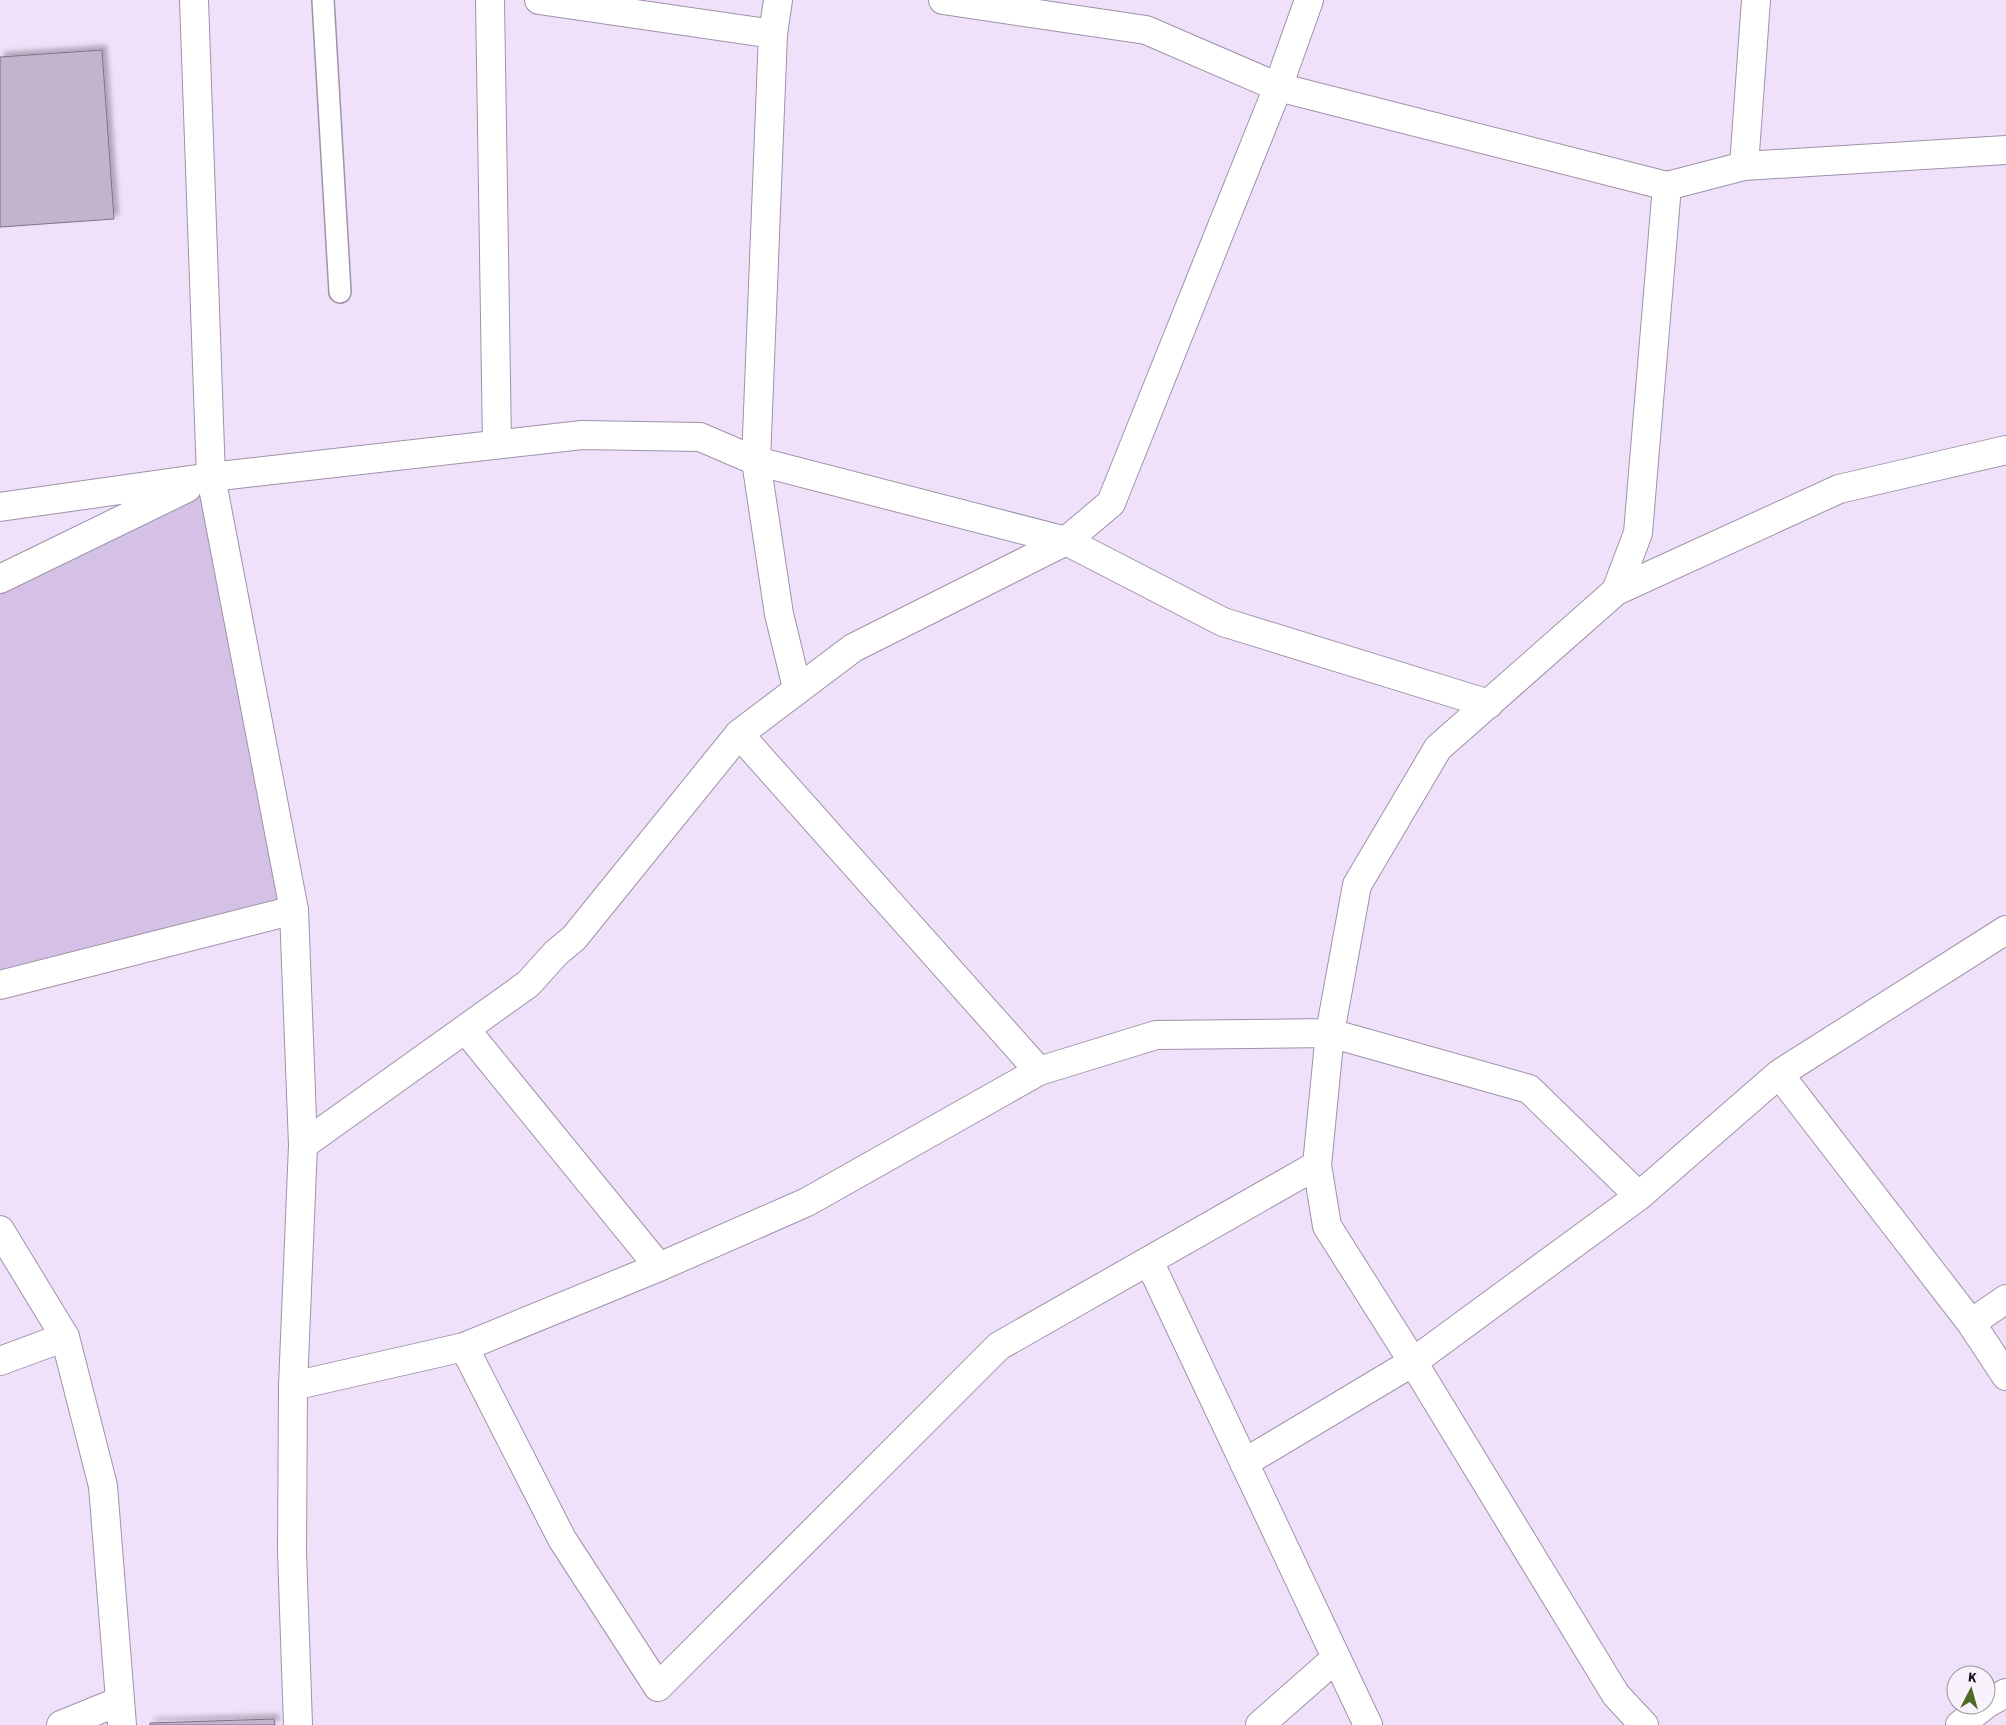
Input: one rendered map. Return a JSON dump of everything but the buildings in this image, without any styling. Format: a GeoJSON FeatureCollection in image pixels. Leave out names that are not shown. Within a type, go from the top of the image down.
{"type":"FeatureCollection","features":[{"type":"Feature","properties":{"kind":"street"},"geometry":{"type":"LineString","coordinates":[[194,0],[211,476],[294,910],[303,1145],[293,1386],[292,1552],[298,1725]]}},
{"type":"Feature","properties":{"kind":"street"},"geometry":{"type":"LineString","coordinates":[[490,0],[497,444]]}},
{"type":"Feature","properties":{"kind":"street"},"geometry":{"type":"LineString","coordinates":[[539,0],[773,34]]}},
{"type":"Feature","properties":{"kind":"street"},"geometry":{"type":"LineString","coordinates":[[778,0],[773,34],[756,461],[779,614],[797,688]]}},
{"type":"Feature","properties":{"kind":"street"},"geometry":{"type":"LineString","coordinates":[[943,0],[1146,30],[1278,87],[1667,186],[1744,166],[2006,150]]}},
{"type":"Feature","properties":{"kind":"street"},"geometry":{"type":"LineString","coordinates":[[303,1145],[528,984],[556,953],[574,938],[739,734],[797,688],[853,648],[1066,541],[1111,503],[1278,87],[1309,0]]}},
{"type":"Feature","properties":{"kind":"street"},"geometry":{"type":"LineString","coordinates":[[1744,166],[1756,0]]}},
{"type":"Feature","properties":{"kind":"street"},"geometry":{"type":"LineString","coordinates":[[1616,591],[1638,533],[1667,186]]}},
{"type":"Feature","properties":{"kind":"street"},"geometry":{"type":"LineString","coordinates":[[0,507],[211,476],[582,435],[700,437],[756,461],[1066,541],[1223,622],[1489,704]]}},
{"type":"Feature","properties":{"kind":"street"},"geometry":{"type":"LineString","coordinates":[[1644,1725],[1616,1694],[1413,1362],[1327,1226],[1317,1165],[1330,1033],[1357,885],[1438,748],[1616,591],[1839,489],[2006,450]]}},
{"type":"Feature","properties":{"kind":"street"},"geometry":{"type":"LineString","coordinates":[[0,579],[211,476]]}},
{"type":"Feature","properties":{"kind":"street"},"geometry":{"type":"LineString","coordinates":[[739,734],[1039,1071]]}},
{"type":"Feature","properties":{"kind":"street"},"geometry":{"type":"LineString","coordinates":[[0,984],[294,910]]}},
{"type":"Feature","properties":{"kind":"street"},"geometry":{"type":"LineString","coordinates":[[1244,1464],[1413,1362],[1639,1196],[1779,1074],[2006,930]]}},
{"type":"Feature","properties":{"kind":"street"},"geometry":{"type":"LineString","coordinates":[[466,1030],[659,1267]]}},
{"type":"Feature","properties":{"kind":"street"},"geometry":{"type":"LineString","coordinates":[[293,1386],[464,1347],[659,1267],[807,1202],[1039,1071],[1156,1035],[1330,1033],[1529,1089],[1639,1196]]}},
{"type":"Feature","properties":{"kind":"street"},"geometry":{"type":"LineString","coordinates":[[1779,1074],[1971,1323],[2006,1376]]}},
{"type":"Feature","properties":{"kind":"street"},"geometry":{"type":"LineString","coordinates":[[464,1347],[562,1539],[658,1687],[999,1346],[1317,1165]]}},
{"type":"Feature","properties":{"kind":"street"},"geometry":{"type":"LineString","coordinates":[[0,1230],[65,1337],[103,1486],[121,1713],[61,1725]]}},
{"type":"Feature","properties":{"kind":"street"},"geometry":{"type":"LineString","coordinates":[[1149,1261],[1368,1725]]}},
{"type":"Feature","properties":{"kind":"street"},"geometry":{"type":"LineString","coordinates":[[1971,1323],[2006,1299]]}},
{"type":"Feature","properties":{"kind":"street"},"geometry":{"type":"LineString","coordinates":[[0,1362],[65,1337]]}},
{"type":"Feature","properties":{"kind":"street"},"geometry":{"type":"LineString","coordinates":[[1260,1725],[1336,1658]]}},
{"type":"Feature","properties":{"kind":"street"},"geometry":{"type":"LineString","coordinates":[[1616,1694],[1664,1725]]}},
{"type":"Feature","properties":{"kind":"street"},"geometry":{"type":"LineString","coordinates":[[1960,1725],[1973,1715]]}},
{"type":"Feature","properties":{"kind":"lane"},"geometry":{"type":"LineString","coordinates":[[323,0],[340,292]]}},
{"type":"Feature","properties":{"kind":"shaded area"},"geometry":{"type":"Polygon","coordinates":[[[211,477],[294,910],[0,985],[0,579],[211,477]]]}}]}
